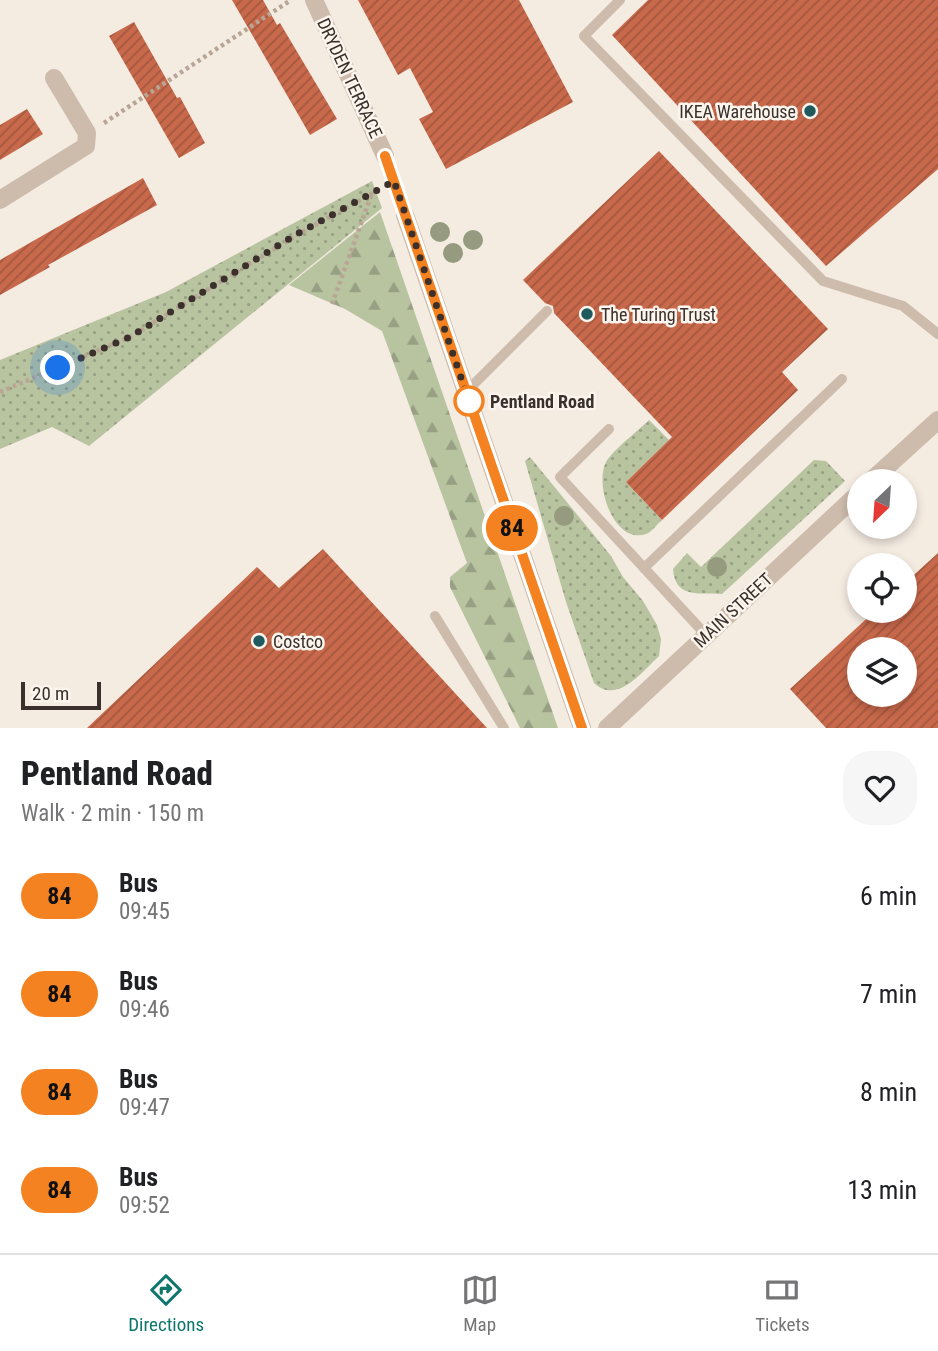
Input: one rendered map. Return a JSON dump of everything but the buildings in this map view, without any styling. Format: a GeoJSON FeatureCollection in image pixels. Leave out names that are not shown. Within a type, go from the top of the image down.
{"type":"FeatureCollection","features":[{"type":"Feature","properties":{"kind":"street","name":"DRYDEN TERRACE"},"geometry":{"type":"LineString","coordinates":[[314,0],[385,156]]}},
{"type":"Feature","properties":{"kind":"street"},"geometry":{"type":"LineString","coordinates":[[0,200],[86,146],[87,134],[54,78]]}},
{"type":"Feature","properties":{"kind":"street"},"geometry":{"type":"LineString","coordinates":[[405,215],[582,728]]}},
{"type":"Feature","properties":{"kind":"street"},"geometry":{"type":"LineString","coordinates":[[885,469],[938,420]]}},
{"type":"Feature","properties":{"kind":"street","name":"MAIN STREET"},"geometry":{"type":"LineString","coordinates":[[607,728],[847,503]]}},
{"type":"Feature","properties":{"kind":"lane"},"geometry":{"type":"LineString","coordinates":[[620,0],[584,36],[823,281],[903,306],[938,334]]}},
{"type":"Feature","properties":{"kind":"lane"},"geometry":{"type":"LineString","coordinates":[[385,156],[405,215]]}},
{"type":"Feature","properties":{"kind":"lane"},"geometry":{"type":"LineString","coordinates":[[466,391],[547,311]]}},
{"type":"Feature","properties":{"kind":"lane"},"geometry":{"type":"LineString","coordinates":[[644,568],[842,379]]}},
{"type":"Feature","properties":{"kind":"lane"},"geometry":{"type":"LineString","coordinates":[[609,429],[561,477],[706,635]]}},
{"type":"Feature","properties":{"kind":"lane"},"geometry":{"type":"LineString","coordinates":[[435,616],[504,728]]}},
{"type":"Feature","properties":{"kind":"path"},"geometry":{"type":"LineString","coordinates":[[87,134],[291,0]]}},
{"type":"Feature","properties":{"kind":"path"},"geometry":{"type":"LineString","coordinates":[[0,393],[130,337],[297,234],[394,181]]}},
{"type":"Feature","properties":{"kind":"path"},"geometry":{"type":"LineString","coordinates":[[332,304],[372,193]]}},
{"type":"Feature","properties":{"kind":"green space"},"geometry":{"type":"Polygon","coordinates":[[[372,181],[382,208],[89,446],[52,427],[0,449],[0,360],[166,292],[372,181]]]}},
{"type":"Feature","properties":{"kind":"green space"},"geometry":{"type":"Polygon","coordinates":[[[380,212],[558,728],[520,728],[450,587],[450,577],[467,563],[382,331],[345,309],[289,285],[380,212]]]}},
{"type":"Feature","properties":{"kind":"green space"},"geometry":{"type":"Polygon","coordinates":[[[649,420],[669,440],[626,482],[662,520],[648,533],[635,535],[625,531],[610,511],[605,498],[603,472],[610,457],[649,420]]]}},
{"type":"Feature","properties":{"kind":"green space"},"geometry":{"type":"Polygon","coordinates":[[[530,457],[611,556],[657,625],[661,639],[659,656],[629,684],[620,688],[603,689],[594,683],[566,602],[525,461],[530,457]]]}},
{"type":"Feature","properties":{"kind":"green space"},"geometry":{"type":"Polygon","coordinates":[[[814,460],[826,461],[845,481],[722,594],[689,592],[678,585],[673,569],[687,553],[701,567],[814,460]]]}},
{"type":"Feature","properties":{"kind":"bus line","name":"84"},"geometry":{"type":"LineString","coordinates":[[385,156],[582,728]]}},
{"type":"Feature","properties":{"kind":"place","name":"IKEA Warehouse"},"geometry":{"type":"Point","coordinates":[810,111]}},
{"type":"Feature","properties":{"kind":"place","name":"The Turing Trust"},"geometry":{"type":"Point","coordinates":[587,314]}},
{"type":"Feature","properties":{"kind":"place","name":"Pentland Road"},"geometry":{"type":"Point","coordinates":[469,401]}},
{"type":"Feature","properties":{"kind":"place","name":"Costco"},"geometry":{"type":"Point","coordinates":[259,641]}},
{"type":"Feature","properties":{"kind":"route"},"geometry":{"type":"LineString","coordinates":[[58,368],[130,337],[297,234],[394,181],[469,401]]}}]}
